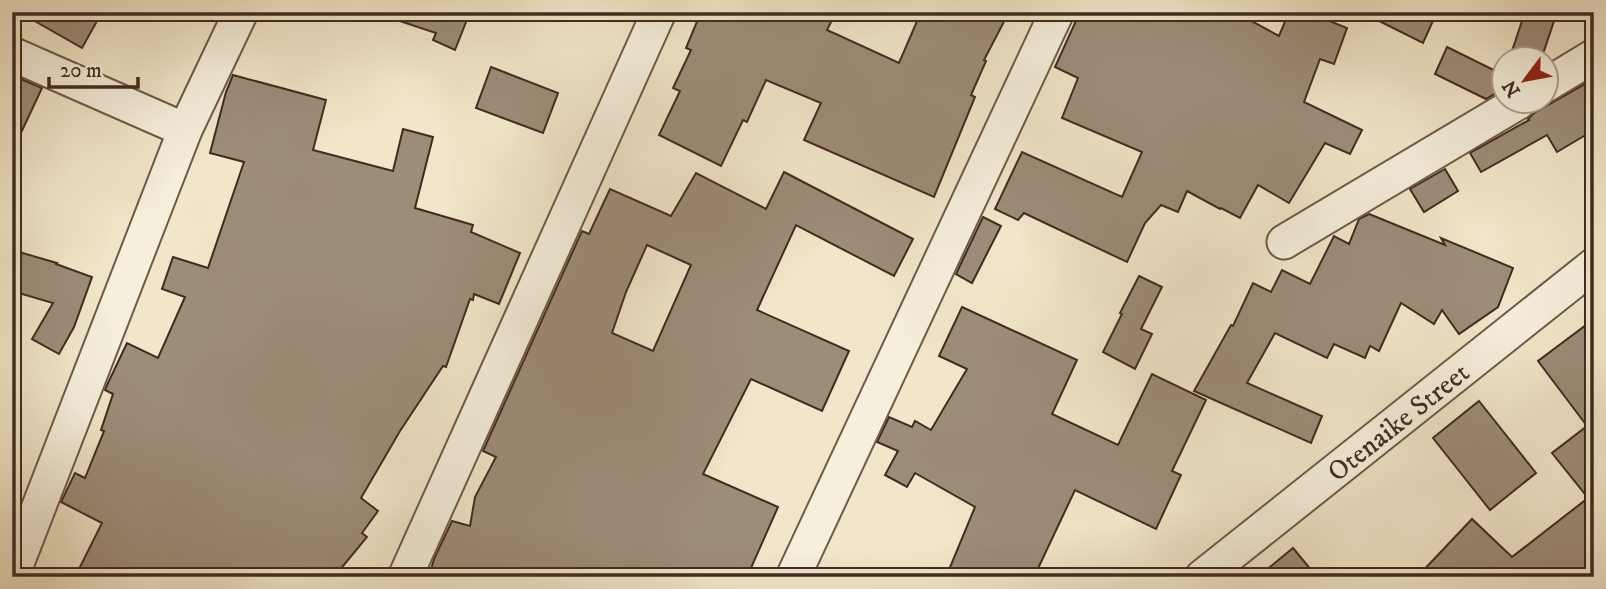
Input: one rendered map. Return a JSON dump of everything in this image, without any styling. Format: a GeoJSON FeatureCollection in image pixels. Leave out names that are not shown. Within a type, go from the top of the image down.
{"type":"FeatureCollection","features":[{"type":"Feature","properties":{"kind":"street"},"geometry":{"type":"LineString","coordinates":[[12,576],[24,514],[185,130],[241,12]]}},
{"type":"Feature","properties":{"kind":"street"},"geometry":{"type":"LineString","coordinates":[[405,577],[659,12]]}},
{"type":"Feature","properties":{"kind":"street"},"geometry":{"type":"LineString","coordinates":[[793,577],[1057,12]]}},
{"type":"Feature","properties":{"kind":"street"},"geometry":{"type":"LineString","coordinates":[[12,54],[185,130]]}},
{"type":"Feature","properties":{"kind":"street"},"geometry":{"type":"LineString","coordinates":[[1560,77],[1594,57]]}},
{"type":"Feature","properties":{"kind":"street"},"geometry":{"type":"LineString","coordinates":[[1284,242],[1496,116]]}},
{"type":"Feature","properties":{"kind":"street","name":"Otenaike Street"},"geometry":{"type":"LineString","coordinates":[[1202,577],[1594,265]]}},
{"type":"Feature","properties":{"kind":"building"},"geometry":{"type":"Polygon","coordinates":[[[19,12],[102,12],[82,48],[19,12]]]}},
{"type":"Feature","properties":{"kind":"building"},"geometry":{"type":"Polygon","coordinates":[[[386,12],[470,12],[455,50],[433,40],[436,33],[385,16],[386,12]]]}},
{"type":"Feature","properties":{"kind":"building"},"geometry":{"type":"Polygon","coordinates":[[[701,12],[836,12],[827,30],[899,63],[921,12],[1009,12],[984,60],[986,61],[971,95],[975,97],[934,197],[804,140],[821,103],[766,80],[747,122],[743,120],[721,166],[659,135],[680,91],[673,88],[691,50],[686,48],[701,12]]]}},
{"type":"Feature","properties":{"kind":"building"},"geometry":{"type":"Polygon","coordinates":[[[1080,12],[1235,12],[1279,36],[1289,12],[1307,12],[1347,28],[1334,64],[1320,59],[1304,102],[1362,130],[1350,154],[1325,143],[1289,203],[1258,185],[1240,218],[1187,191],[1178,212],[1161,205],[1145,223],[1127,262],[1024,213],[1018,220],[995,209],[1022,152],[1122,197],[1142,152],[1062,118],[1078,78],[1055,67],[1080,12]]]}},
{"type":"Feature","properties":{"kind":"building"},"geometry":{"type":"Polygon","coordinates":[[[1361,12],[1437,12],[1423,43],[1361,12]]]}},
{"type":"Feature","properties":{"kind":"building"},"geometry":{"type":"Polygon","coordinates":[[[1525,12],[1557,12],[1546,46],[1514,46],[1525,12]]]}},
{"type":"Feature","properties":{"kind":"building"},"geometry":{"type":"Polygon","coordinates":[[[1447,47],[1490,68],[1490,97],[1486,99],[1435,74],[1447,47]]]}},
{"type":"Feature","properties":{"kind":"building"},"geometry":{"type":"Polygon","coordinates":[[[491,67],[558,93],[543,133],[476,108],[491,67]]]}},
{"type":"Feature","properties":{"kind":"building"},"geometry":{"type":"Polygon","coordinates":[[[233,75],[326,100],[313,150],[393,171],[403,129],[433,137],[415,208],[473,225],[471,232],[520,253],[499,304],[474,294],[473,300],[470,299],[446,367],[443,366],[400,431],[361,498],[378,511],[362,533],[367,537],[334,577],[75,577],[102,523],[61,502],[75,473],[85,478],[104,431],[101,430],[113,394],[105,390],[127,343],[158,358],[185,297],[162,289],[173,257],[208,268],[244,162],[210,153],[233,75]]]}},
{"type":"Feature","properties":{"kind":"building"},"geometry":{"type":"Polygon","coordinates":[[[16,77],[42,88],[12,152],[12,85],[16,77]]]}},
{"type":"Feature","properties":{"kind":"building"},"geometry":{"type":"Polygon","coordinates":[[[1594,79],[1594,130],[1557,152],[1547,135],[1481,172],[1470,153],[1529,120],[1531,116],[1560,116],[1560,98],[1594,79]]]}},
{"type":"Feature","properties":{"kind":"building"},"geometry":{"type":"Polygon","coordinates":[[[1445,169],[1458,191],[1424,212],[1410,189],[1445,169]]]}},
{"type":"Feature","properties":{"kind":"building"},"geometry":{"type":"Polygon","coordinates":[[[784,172],[913,239],[894,276],[796,225],[757,310],[849,351],[822,411],[751,379],[703,474],[778,507],[747,577],[429,577],[434,559],[452,521],[470,526],[475,497],[496,457],[483,451],[582,231],[589,234],[610,189],[671,216],[696,173],[766,209],[784,172]],[[647,245],[626,292],[612,333],[653,351],[691,265],[647,245]]]}},
{"type":"Feature","properties":{"kind":"building"},"geometry":{"type":"Polygon","coordinates":[[[1369,214],[1445,245],[1441,238],[1513,268],[1498,307],[1459,334],[1442,310],[1434,324],[1401,303],[1379,351],[1370,346],[1365,358],[1334,344],[1327,358],[1275,333],[1247,383],[1322,416],[1311,443],[1194,391],[1231,325],[1233,326],[1253,283],[1271,292],[1282,270],[1310,284],[1334,236],[1349,244],[1359,219],[1369,214]]]}},
{"type":"Feature","properties":{"kind":"building"},"geometry":{"type":"Polygon","coordinates":[[[983,217],[1001,226],[972,283],[956,274],[983,217]]]}},
{"type":"Feature","properties":{"kind":"building"},"geometry":{"type":"Polygon","coordinates":[[[19,252],[92,277],[74,327],[59,354],[32,339],[53,303],[12,291],[12,278],[19,252]]]}},
{"type":"Feature","properties":{"kind":"building"},"geometry":{"type":"Polygon","coordinates":[[[1139,276],[1162,287],[1141,329],[1152,334],[1135,369],[1103,352],[1139,276]]]}},
{"type":"Feature","properties":{"kind":"building"},"geometry":{"type":"Polygon","coordinates":[[[962,307],[1077,360],[1052,414],[1118,445],[1152,374],[1206,400],[1172,471],[1181,475],[1156,529],[1075,490],[1034,577],[946,577],[975,507],[915,473],[907,487],[885,475],[898,451],[877,442],[889,417],[912,427],[915,421],[931,430],[967,369],[939,356],[962,307]]]}},
{"type":"Feature","properties":{"kind":"building"},"geometry":{"type":"Polygon","coordinates":[[[1594,319],[1594,560],[1572,577],[1417,577],[1472,519],[1512,557],[1588,498],[1552,453],[1587,426],[1538,361],[1594,319]]]}},
{"type":"Feature","properties":{"kind":"building"},"geometry":{"type":"Polygon","coordinates":[[[1479,401],[1536,473],[1490,510],[1433,438],[1479,401]]]}},
{"type":"Feature","properties":{"kind":"building"},"geometry":{"type":"Polygon","coordinates":[[[1293,548],[1317,577],[1258,577],[1293,548]]]}}]}
